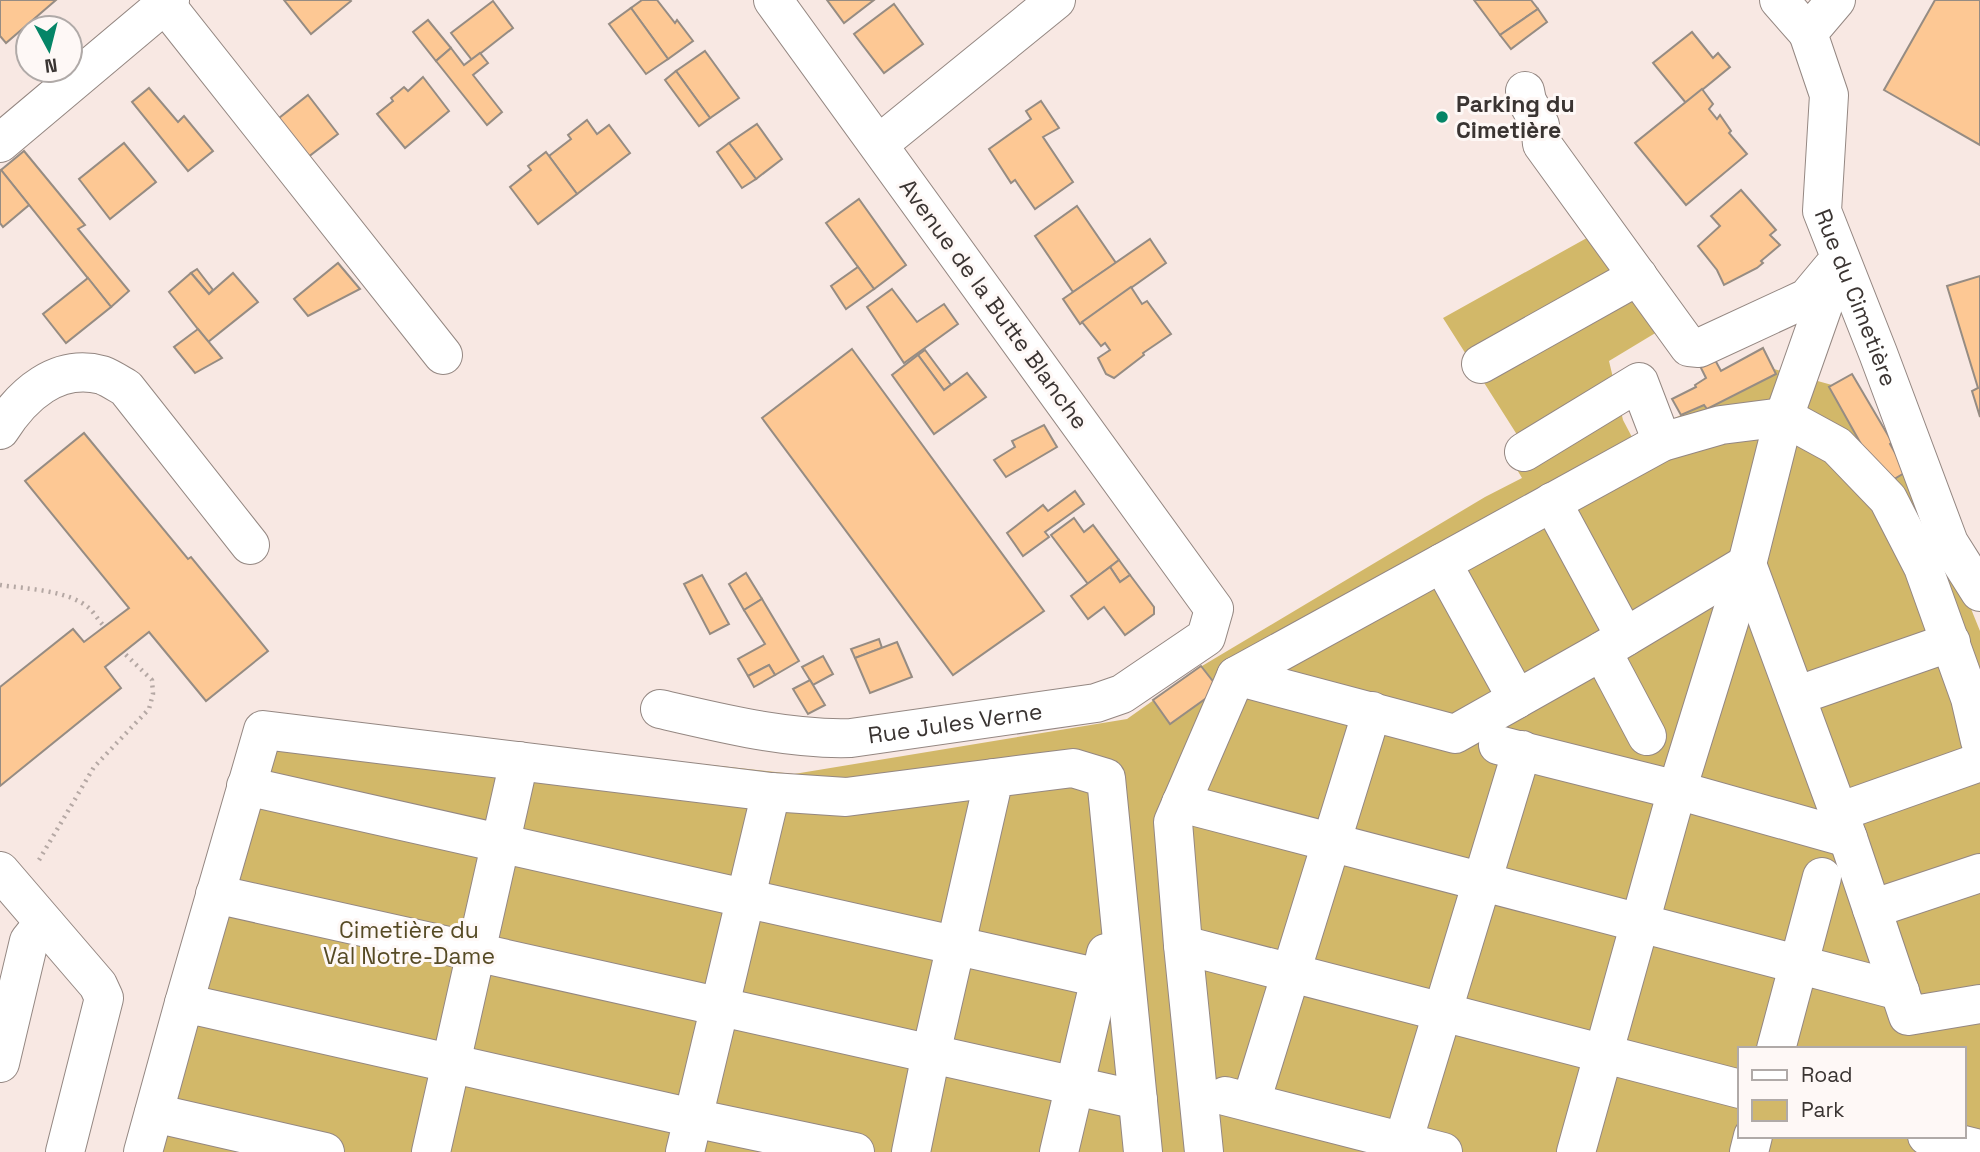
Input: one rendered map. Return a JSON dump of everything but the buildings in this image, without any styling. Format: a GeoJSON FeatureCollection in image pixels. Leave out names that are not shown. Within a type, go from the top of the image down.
{"type":"FeatureCollection","features":[{"type":"Feature","properties":{"kind":"street","name":"Avenue de la Butte Blanche"},"geometry":{"type":"LineString","coordinates":[[773,0],[1214,610]]}},
{"type":"Feature","properties":{"kind":"street"},"geometry":{"type":"LineString","coordinates":[[879,144],[1056,0]]}},
{"type":"Feature","properties":{"kind":"street"},"geometry":{"type":"LineString","coordinates":[[1779,0],[1808,33],[1836,0]]}},
{"type":"Feature","properties":{"kind":"street"},"geometry":{"type":"LineString","coordinates":[[0,143],[167,2],[443,355]]}},
{"type":"Feature","properties":{"kind":"street","name":"Rue du Cimetière"},"geometry":{"type":"LineString","coordinates":[[1808,33],[1829,95],[1822,211],[1949,543],[1980,592]]}},
{"type":"Feature","properties":{"kind":"street"},"geometry":{"type":"LineString","coordinates":[[1525,91],[1527,101],[1540,125],[1542,144],[1689,347]]}},
{"type":"Feature","properties":{"kind":"street"},"geometry":{"type":"LineString","coordinates":[[1524,452],[1639,383],[1689,347],[1699,348],[1807,298],[1840,258]]}},
{"type":"Feature","properties":{"kind":"street"},"geometry":{"type":"LineString","coordinates":[[1576,1152],[1677,790],[1747,564],[1784,418],[1840,258]]}},
{"type":"Feature","properties":{"kind":"street"},"geometry":{"type":"LineString","coordinates":[[1482,364],[1638,276]]}},
{"type":"Feature","properties":{"kind":"street"},"geometry":{"type":"LineString","coordinates":[[0,430],[11,412],[36,388],[54,377],[75,373],[103,376],[126,388],[250,545]]}},
{"type":"Feature","properties":{"kind":"street"},"geometry":{"type":"LineString","coordinates":[[1639,383],[1662,442]]}},
{"type":"Feature","properties":{"kind":"street"},"geometry":{"type":"LineString","coordinates":[[1204,1152],[1172,822],[1236,677],[1662,442],[1721,425],[1784,418],[1837,446],[1888,499],[1923,567],[1970,698],[1980,741]]}},
{"type":"Feature","properties":{"kind":"street"},"geometry":{"type":"LineString","coordinates":[[1552,502],[1613,644],[1647,736]]}},
{"type":"Feature","properties":{"kind":"street"},"geometry":{"type":"LineString","coordinates":[[1442,563],[1517,699]]}},
{"type":"Feature","properties":{"kind":"street"},"geometry":{"type":"LineString","coordinates":[[1455,734],[1747,564]]}},
{"type":"Feature","properties":{"kind":"street"},"geometry":{"type":"LineString","coordinates":[[1747,564],[1843,825],[1908,1016],[1980,1003]]}},
{"type":"Feature","properties":{"kind":"street","name":"Rue Jules Verne"},"geometry":{"type":"LineString","coordinates":[[660,709],[729,725],[823,739],[851,738],[1096,704],[1122,694],[1206,637],[1214,610]]}},
{"type":"Feature","properties":{"kind":"street"},"geometry":{"type":"LineString","coordinates":[[1796,696],[1951,642]]}},
{"type":"Feature","properties":{"kind":"street"},"geometry":{"type":"LineString","coordinates":[[1236,677],[1677,790],[1843,825],[1980,762]]}},
{"type":"Feature","properties":{"kind":"street"},"geometry":{"type":"LineString","coordinates":[[1251,1102],[1372,711]]}},
{"type":"Feature","properties":{"kind":"street"},"geometry":{"type":"LineString","coordinates":[[143,1152],[263,730],[771,792],[846,797],[1073,768],[1106,778],[1143,1152]]}},
{"type":"Feature","properties":{"kind":"street"},"geometry":{"type":"LineString","coordinates":[[1402,1147],[1522,750]]}},
{"type":"Feature","properties":{"kind":"street"},"geometry":{"type":"LineString","coordinates":[[431,1152],[519,761]]}},
{"type":"Feature","properties":{"kind":"street"},"geometry":{"type":"LineString","coordinates":[[911,1152],[995,778]]}},
{"type":"Feature","properties":{"kind":"street"},"geometry":{"type":"LineString","coordinates":[[246,786],[1100,978]]}},
{"type":"Feature","properties":{"kind":"street"},"geometry":{"type":"LineString","coordinates":[[689,1135],[771,792]]}},
{"type":"Feature","properties":{"kind":"street"},"geometry":{"type":"LineString","coordinates":[[1181,803],[1899,991]]}},
{"type":"Feature","properties":{"kind":"street"},"geometry":{"type":"LineString","coordinates":[[1872,909],[1980,873]]}},
{"type":"Feature","properties":{"kind":"street"},"geometry":{"type":"LineString","coordinates":[[1777,1047],[1822,877]]}},
{"type":"Feature","properties":{"kind":"street"},"geometry":{"type":"LineString","coordinates":[[10,882],[99,985],[103,998],[65,1152]]}},
{"type":"Feature","properties":{"kind":"street"},"geometry":{"type":"LineString","coordinates":[[215,894],[1138,1100]]}},
{"type":"Feature","properties":{"kind":"street"},"geometry":{"type":"LineString","coordinates":[[1059,1152],[1118,900]]}},
{"type":"Feature","properties":{"kind":"street"},"geometry":{"type":"LineString","coordinates":[[0,1063],[29,942],[37,931],[46,925]]}},
{"type":"Feature","properties":{"kind":"street"},"geometry":{"type":"LineString","coordinates":[[1183,944],[1738,1089]]}},
{"type":"Feature","properties":{"kind":"street"},"geometry":{"type":"LineString","coordinates":[[184,1003],[451,1063],[689,1135],[855,1152]]}},
{"type":"Feature","properties":{"kind":"street"},"geometry":{"type":"LineString","coordinates":[[1198,1095],[1230,1097],[1402,1147],[1443,1152]]}},
{"type":"Feature","properties":{"kind":"street"},"geometry":{"type":"LineString","coordinates":[[154,1113],[325,1152]]}},
{"type":"Feature","properties":{"kind":"street"},"geometry":{"type":"LineString","coordinates":[[1935,1138],[1980,1149]]}},
{"type":"Feature","properties":{"kind":"path"},"geometry":{"type":"LineString","coordinates":[[0,585],[72,598],[89,608],[104,626]]}},
{"type":"Feature","properties":{"kind":"path"},"geometry":{"type":"LineString","coordinates":[[10,882],[29,881],[37,862],[94,767],[149,709],[153,694],[152,681],[124,653]]}},
{"type":"Feature","properties":{"kind":"green space","name":"Cimetière du Val Notre-Dame"},"geometry":{"type":"Polygon","coordinates":[[[1594,234],[1662,329],[1609,361],[1623,420],[1633,439],[1681,415],[1695,385],[1706,378],[1700,366],[1721,371],[1763,348],[1774,369],[1832,385],[1852,374],[1892,442],[1890,445],[1952,562],[1980,631],[1980,1152],[133,1152],[252,715],[794,774],[1127,719],[1202,666],[1485,497],[1522,478],[1506,451],[1521,441],[1443,318],[1594,234]]]}},
{"type":"Feature","properties":{"kind":"place","name":"Parking du Cimetière"},"geometry":{"type":"Point","coordinates":[1442,117]}}]}
